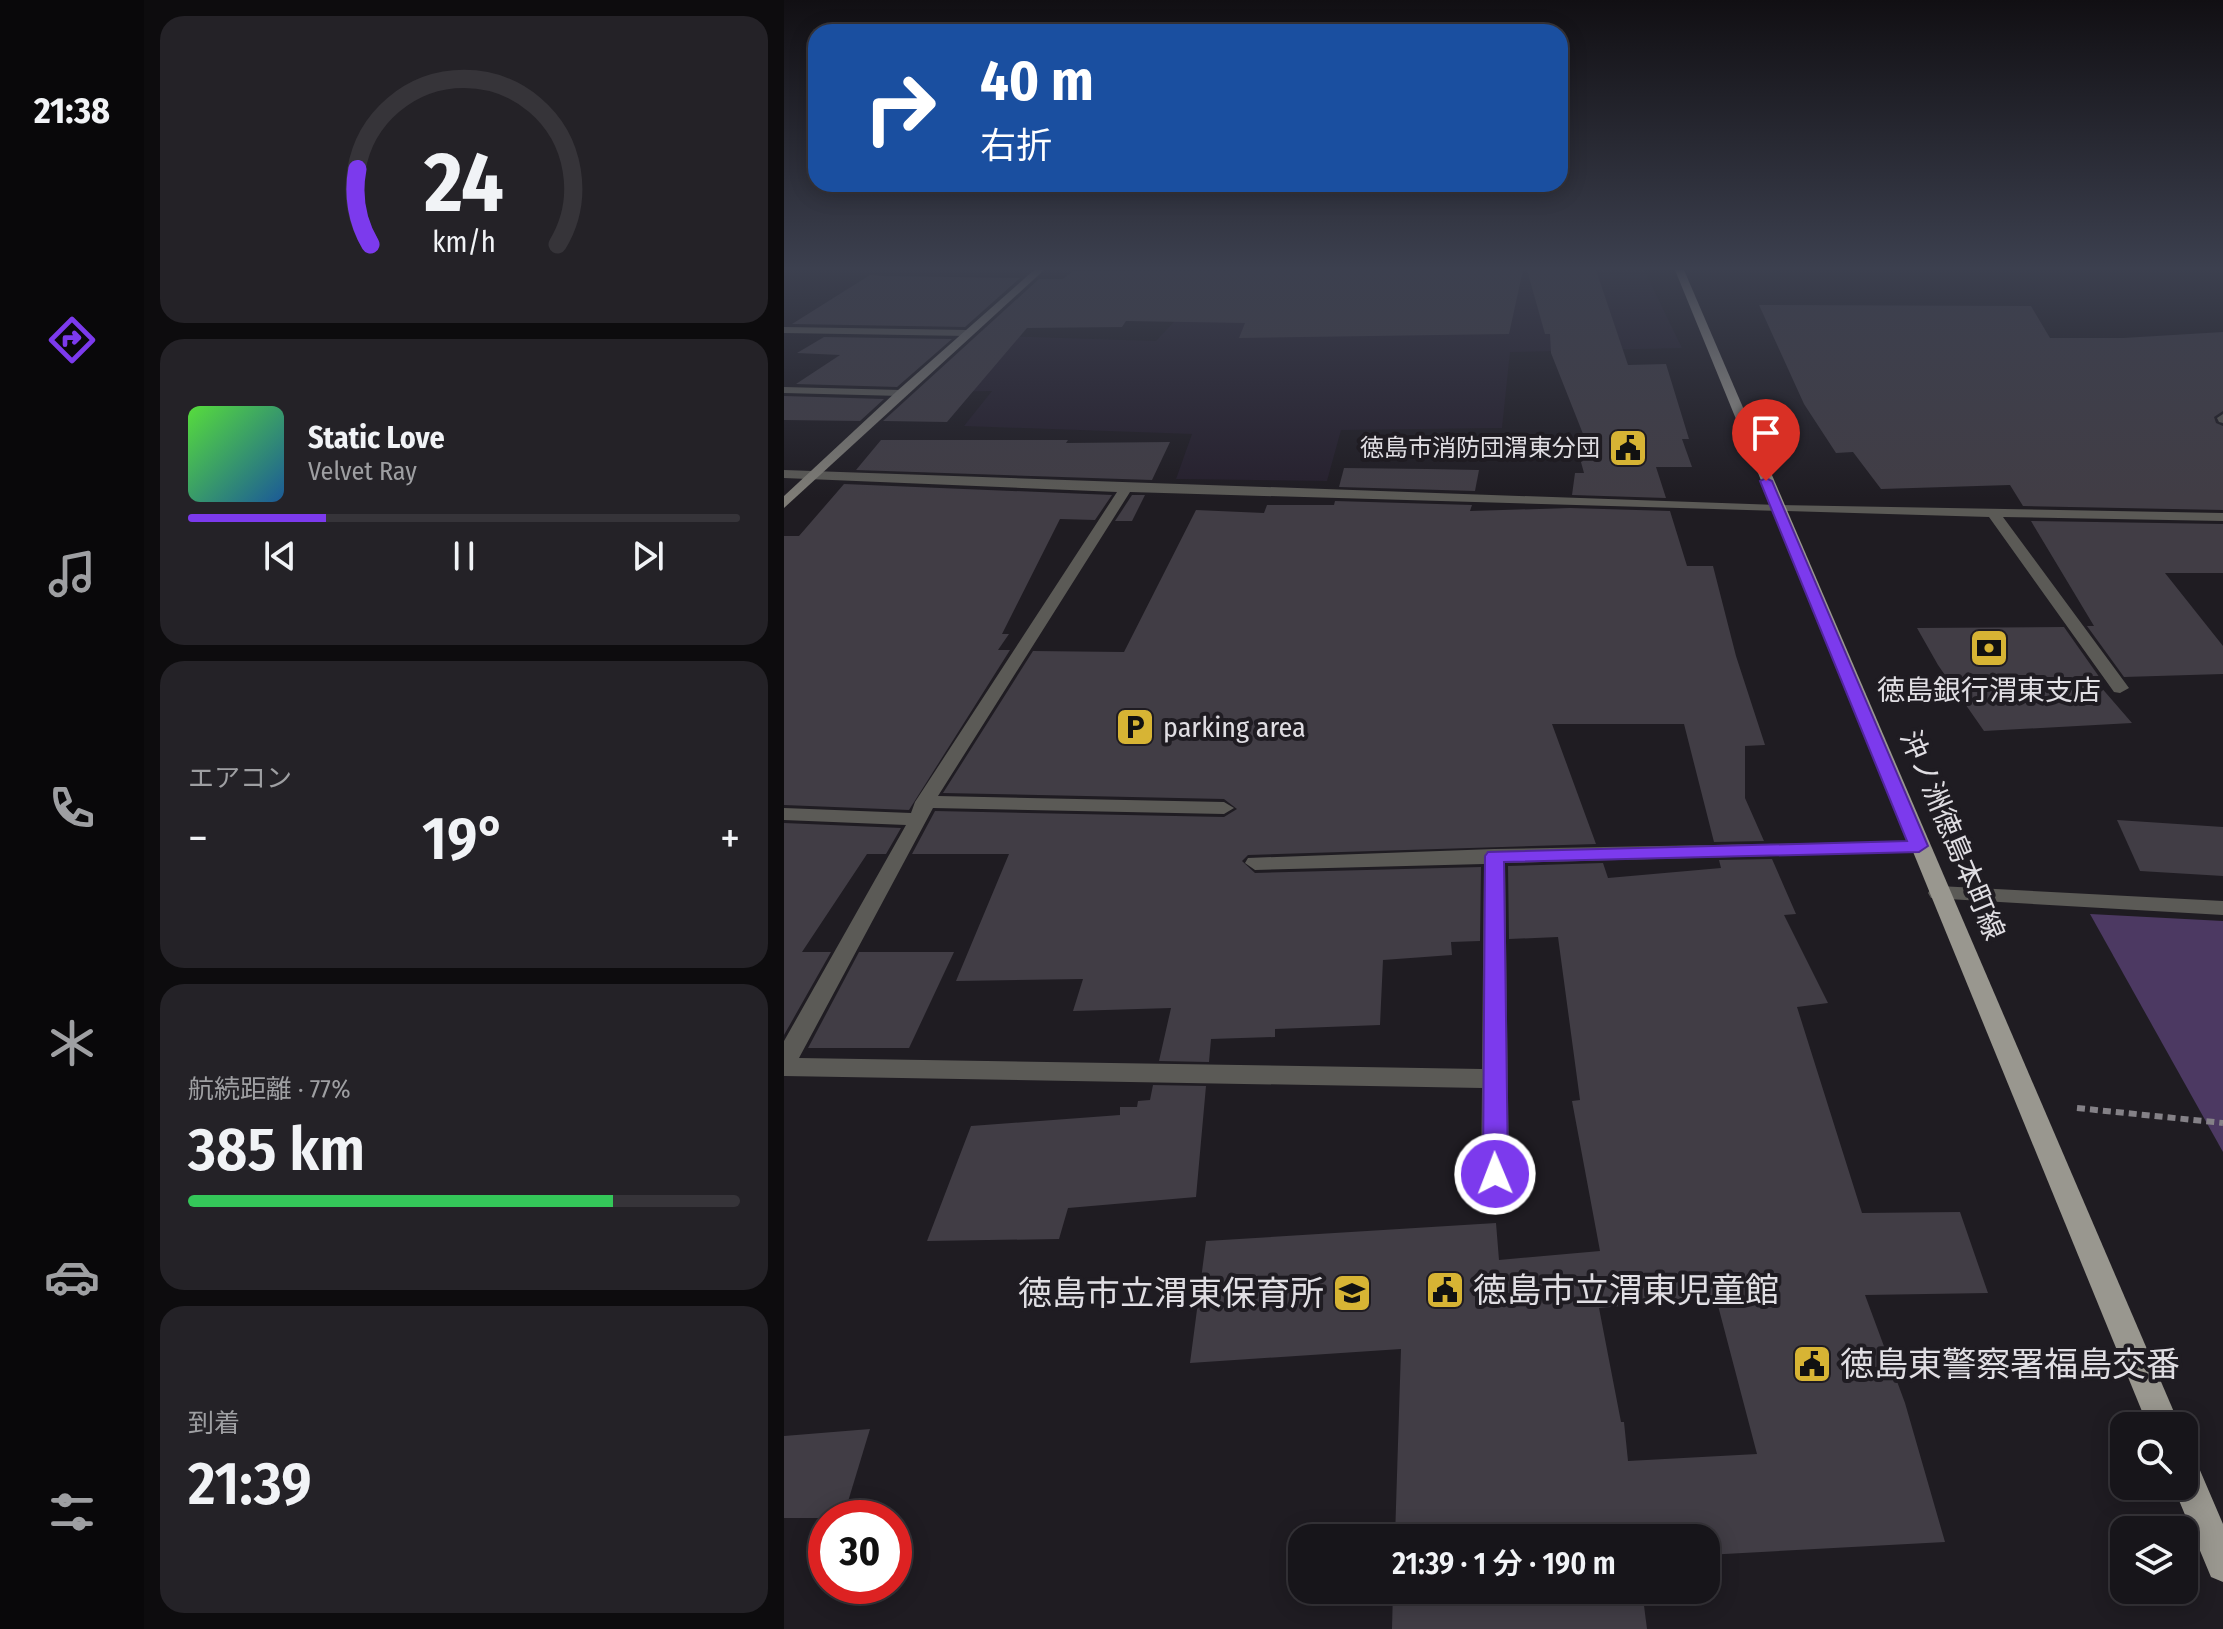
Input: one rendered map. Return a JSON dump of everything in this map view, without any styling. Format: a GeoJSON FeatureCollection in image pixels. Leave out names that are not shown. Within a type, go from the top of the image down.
{"type":"FeatureCollection","features":[{"type":"Feature","properties":{"kind":"main road","name":"沖ノ洲徳島本町線"},"geometry":{"type":"LineString","coordinates":[[1710,346],[2158,1412]]}},
{"type":"Feature","properties":{"kind":"main road"},"geometry":{"type":"LineString","coordinates":[[2195,1500],[2223,1565]]}},
{"type":"Feature","properties":{"kind":"street"},"geometry":{"type":"LineString","coordinates":[[784,504],[953,346]]}},
{"type":"Feature","properties":{"kind":"street"},"geometry":{"type":"LineString","coordinates":[[784,390],[901,393]]}},
{"type":"Feature","properties":{"kind":"street"},"geometry":{"type":"LineString","coordinates":[[784,474],[1778,509],[2223,517]]}},
{"type":"Feature","properties":{"kind":"street"},"geometry":{"type":"LineString","coordinates":[[1126,488],[922,811],[784,1065],[1494,1079]]}},
{"type":"Feature","properties":{"kind":"street"},"geometry":{"type":"LineString","coordinates":[[1992,512],[2120,688]]}},
{"type":"Feature","properties":{"kind":"street"},"geometry":{"type":"LineString","coordinates":[[784,814],[1224,808]]}},
{"type":"Feature","properties":{"kind":"street"},"geometry":{"type":"LineString","coordinates":[[1255,863],[1919,846]]}},
{"type":"Feature","properties":{"kind":"street"},"geometry":{"type":"LineString","coordinates":[[1494,856],[1495,1174]]}},
{"type":"Feature","properties":{"kind":"street"},"geometry":{"type":"LineString","coordinates":[[1939,893],[2223,908]]}},
{"type":"Feature","properties":{"kind":"path"},"geometry":{"type":"LineString","coordinates":[[2028,1104],[2223,1123]]}},
{"type":"Feature","properties":{"kind":"shaded area"},"geometry":{"type":"Polygon","coordinates":[[[989,346],[1682,348],[1510,352],[1502,428],[1341,430],[1327,481],[1176,479],[1192,434],[964,426],[992,391],[940,392],[989,346]]]}},
{"type":"Feature","properties":{"kind":"shaded area"},"geometry":{"type":"Polygon","coordinates":[[[2090,914],[2223,921],[2223,1152],[2090,914]]]}},
{"type":"Feature","properties":{"kind":"building"},"geometry":{"type":"Polygon","coordinates":[[[809,346],[944,346],[897,387],[796,384],[840,355],[797,353],[809,346]]]}},
{"type":"Feature","properties":{"kind":"building"},"geometry":{"type":"Polygon","coordinates":[[[965,346],[1012,346],[947,422],[883,421],[965,346]]]}},
{"type":"Feature","properties":{"kind":"building"},"geometry":{"type":"Polygon","coordinates":[[[1551,346],[1622,346],[1628,365],[1666,364],[1689,439],[1682,439],[1692,467],[1656,467],[1666,498],[1572,495],[1575,473],[1584,473],[1576,444],[1587,444],[1551,346]]]}},
{"type":"Feature","properties":{"kind":"building"},"geometry":{"type":"Polygon","coordinates":[[[1778,346],[2223,346],[2223,411],[2214,417],[2216,423],[2223,426],[2223,510],[2023,506],[2010,485],[1881,489],[1853,452],[1836,453],[1804,404],[1778,346]]]}},
{"type":"Feature","properties":{"kind":"building"},"geometry":{"type":"Polygon","coordinates":[[[784,396],[884,399],[860,421],[784,420],[784,396]]]}},
{"type":"Feature","properties":{"kind":"building"},"geometry":{"type":"Polygon","coordinates":[[[881,440],[1170,442],[1152,480],[856,470],[881,440]]]}},
{"type":"Feature","properties":{"kind":"building"},"geometry":{"type":"Polygon","coordinates":[[[1344,468],[1479,470],[1475,491],[1339,487],[1344,468]]]}},
{"type":"Feature","properties":{"kind":"building"},"geometry":{"type":"Polygon","coordinates":[[[844,484],[1112,495],[1095,520],[1060,519],[1002,634],[1009,634],[998,650],[1010,650],[909,810],[784,805],[784,536],[799,536],[844,484]]]}},
{"type":"Feature","properties":{"kind":"building"},"geometry":{"type":"Polygon","coordinates":[[[1132,495],[1145,495],[1132,521],[1115,521],[1132,495]]]}},
{"type":"Feature","properties":{"kind":"building"},"geometry":{"type":"Polygon","coordinates":[[[1335,501],[1472,505],[1470,511],[1570,508],[1670,511],[1687,566],[1713,566],[1736,656],[1765,745],[1745,746],[1745,798],[1764,841],[1714,842],[1684,724],[1552,724],[1596,844],[1248,855],[1242,861],[1255,873],[1481,867],[1480,941],[1451,942],[1452,955],[1383,960],[1380,1025],[1275,1029],[1275,1037],[1211,1039],[1209,1062],[1159,1061],[1171,1008],[1073,1011],[1083,979],[956,981],[1009,854],[912,854],[935,811],[1224,817],[1237,809],[1224,799],[943,793],[1033,651],[1124,652],[1196,510],[1264,513],[1267,505],[1334,505],[1335,501]]]}},
{"type":"Feature","properties":{"kind":"building"},"geometry":{"type":"Polygon","coordinates":[[[2031,521],[2223,524],[2223,573],[2165,573],[2223,646],[2223,674],[2124,677],[2087,626],[2094,626],[2031,521]]]}},
{"type":"Feature","properties":{"kind":"building"},"geometry":{"type":"Polygon","coordinates":[[[2064,627],[2100,678],[2093,678],[2132,723],[1984,731],[1938,665],[1917,628],[2064,627]]]}},
{"type":"Feature","properties":{"kind":"building"},"geometry":{"type":"Polygon","coordinates":[[[2117,820],[2223,827],[2223,876],[2140,871],[2117,820]]]}},
{"type":"Feature","properties":{"kind":"building"},"geometry":{"type":"Polygon","coordinates":[[[784,823],[901,828],[886,854],[867,854],[802,952],[831,952],[784,1035],[784,823]]]}},
{"type":"Feature","properties":{"kind":"building"},"geometry":{"type":"Polygon","coordinates":[[[1772,859],[1796,914],[1784,915],[1828,1003],[1797,1007],[1862,1213],[1960,1212],[1988,1293],[1865,1295],[1905,1403],[1945,1542],[1720,1554],[1720,1524],[1395,1524],[1401,1349],[1190,1363],[1206,1241],[1496,1223],[1499,1260],[1600,1251],[1572,1101],[1580,1100],[1558,937],[1509,939],[1508,866],[1603,863],[1608,878],[1721,868],[1719,860],[1772,859]],[[1716,1298],[1599,1308],[1621,1422],[1624,1422],[1628,1461],[1757,1454],[1716,1298]]]}},
{"type":"Feature","properties":{"kind":"building"},"geometry":{"type":"Polygon","coordinates":[[[859,952],[954,952],[909,1048],[808,1048],[859,952]]]}},
{"type":"Feature","properties":{"kind":"building"},"geometry":{"type":"Polygon","coordinates":[[[1153,1085],[1206,1086],[1196,1197],[1068,1208],[1059,1239],[927,1241],[971,1126],[1120,1115],[1120,1107],[1137,1107],[1138,1101],[1150,1100],[1153,1085]]]}},
{"type":"Feature","properties":{"kind":"building"},"geometry":{"type":"Polygon","coordinates":[[[870,1429],[848,1500],[808,1500],[808,1518],[784,1518],[784,1436],[870,1429]]]}},
{"type":"Feature","properties":{"kind":"building"},"geometry":{"type":"Polygon","coordinates":[[[1393,1604],[1644,1604],[1647,1629],[1392,1629],[1393,1604]]]}},
{"type":"Feature","properties":{"kind":"place","name":"徳島市消防団渭東分団"},"geometry":{"type":"Point","coordinates":[1628,448]}},
{"type":"Feature","properties":{"kind":"place","name":"徳島銀行渭東支店"},"geometry":{"type":"Point","coordinates":[1989,648]}},
{"type":"Feature","properties":{"kind":"place","name":"parking area"},"geometry":{"type":"Point","coordinates":[1135,727]}},
{"type":"Feature","properties":{"kind":"place","name":"徳島市立渭東児童館"},"geometry":{"type":"Point","coordinates":[1445,1290]}},
{"type":"Feature","properties":{"kind":"place","name":"徳島市立渭東保育所"},"geometry":{"type":"Point","coordinates":[1352,1293]}},
{"type":"Feature","properties":{"kind":"place","name":"徳島東警察署福島交番"},"geometry":{"type":"Point","coordinates":[1812,1364]}},
{"type":"Feature","properties":{"kind":"route"},"geometry":{"type":"LineString","coordinates":[[1495,1174],[1494,856],[1919,846],[1766,481]]}}]}
